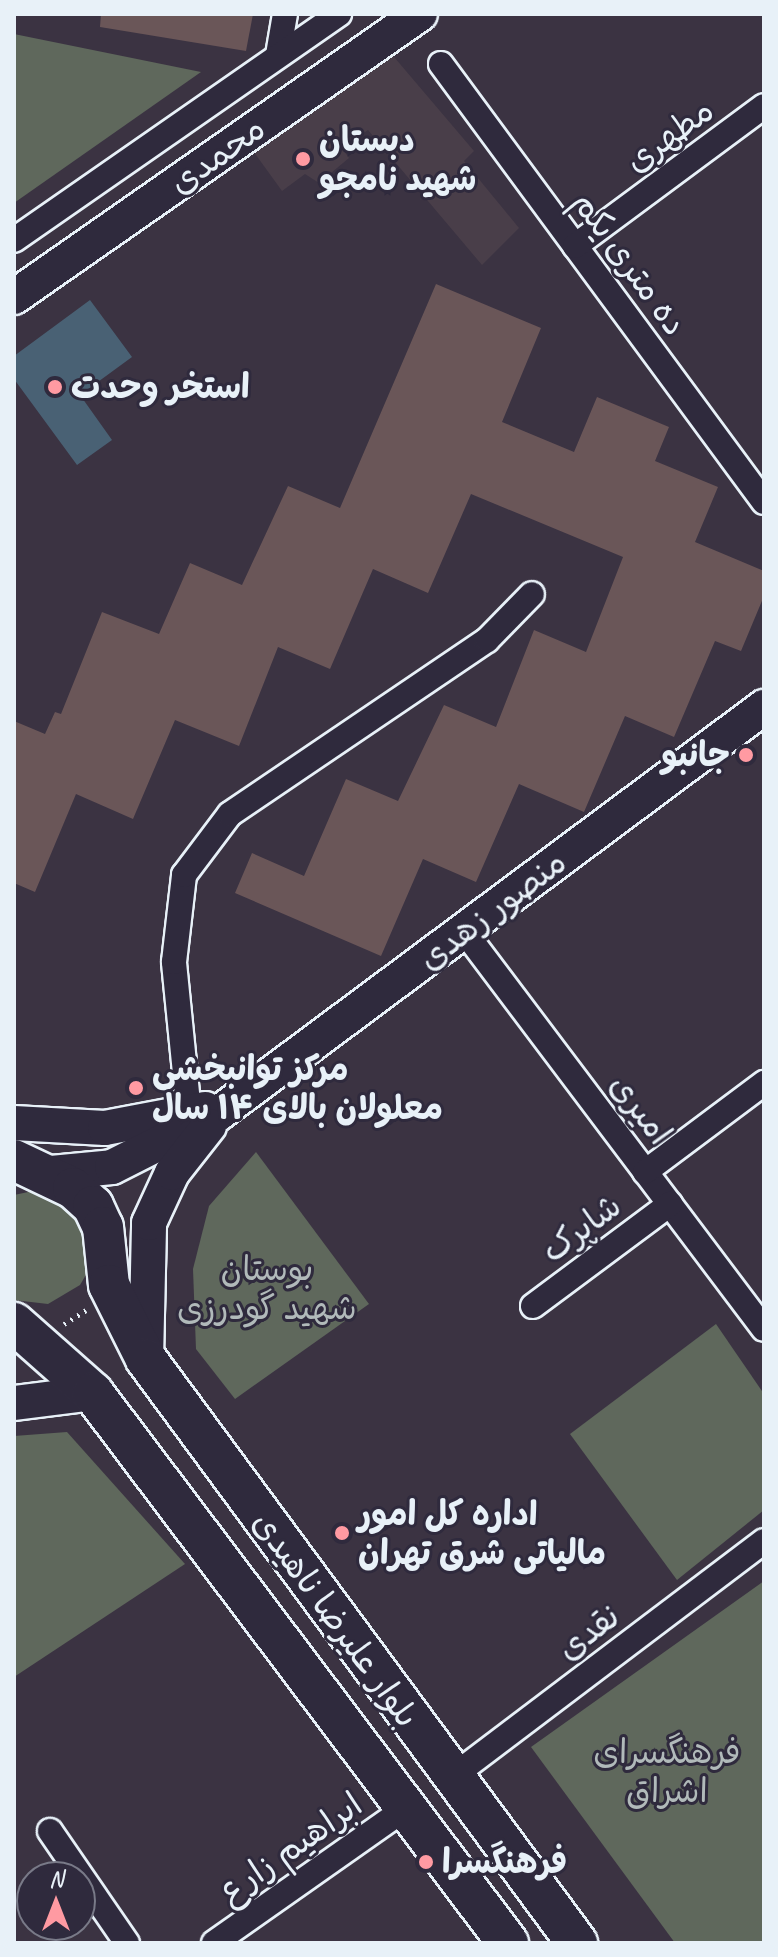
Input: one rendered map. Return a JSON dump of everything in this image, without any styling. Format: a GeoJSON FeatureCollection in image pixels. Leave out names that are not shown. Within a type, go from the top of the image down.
{"type":"FeatureCollection","features":[{"type":"Feature","properties":{"kind":"main road","name":"محمدی"},"geometry":{"type":"LineString","coordinates":[[14,297],[420,14]]}},
{"type":"Feature","properties":{"kind":"main road","name":"منصور زهدی"},"geometry":{"type":"LineString","coordinates":[[28,1167],[112,1167],[214,1109],[464,931],[764,707]]}},
{"type":"Feature","properties":{"kind":"main road","name":"منصور زهدی"},"geometry":{"type":"LineString","coordinates":[[146,1359],[149,1223],[172,1173],[214,1109]]}},
{"type":"Feature","properties":{"kind":"main road"},"geometry":{"type":"LineString","coordinates":[[14,1123],[105,1128],[214,1109]]}},
{"type":"Feature","properties":{"kind":"main road"},"geometry":{"type":"LineString","coordinates":[[28,1167],[73,1188],[93,1206],[103,1227],[109,1285]]}},
{"type":"Feature","properties":{"kind":"main road","name":"بلوار علیرضا ناهیدی"},"geometry":{"type":"LineString","coordinates":[[109,1285],[146,1359],[577,1943]]}},
{"type":"Feature","properties":{"kind":"main road","name":"بلوار علیرضا ناهیدی"},"geometry":{"type":"LineString","coordinates":[[21,1327],[93,1393],[508,1943]]}},
{"type":"Feature","properties":{"kind":"main road"},"geometry":{"type":"LineString","coordinates":[[14,1403],[93,1393]]}},
{"type":"Feature","properties":{"kind":"main road"},"geometry":{"type":"LineString","coordinates":[[322,1698],[362,1703],[375,1692],[379,1677]]}},
{"type":"Feature","properties":{"kind":"main road"},"geometry":{"type":"LineString","coordinates":[[378,1771],[382,1742],[391,1735],[425,1740]]}},
{"type":"Feature","properties":{"kind":"street"},"geometry":{"type":"LineString","coordinates":[[278,55],[285,14]]}},
{"type":"Feature","properties":{"kind":"street"},"geometry":{"type":"LineString","coordinates":[[14,240],[339,14]]}},
{"type":"Feature","properties":{"kind":"street","name":"ده متری یکم"},"geometry":{"type":"LineString","coordinates":[[441,64],[764,502]]}},
{"type":"Feature","properties":{"kind":"street","name":"مطهری"},"geometry":{"type":"LineString","coordinates":[[575,246],[764,106]]}},
{"type":"Feature","properties":{"kind":"street"},"geometry":{"type":"LineString","coordinates":[[214,1109],[174,962],[184,875],[230,814],[487,640],[532,594]]}},
{"type":"Feature","properties":{"kind":"street","name":"امیری"},"geometry":{"type":"LineString","coordinates":[[464,931],[764,1329]]}},
{"type":"Feature","properties":{"kind":"street"},"geometry":{"type":"LineString","coordinates":[[645,1172],[764,1083]]}},
{"type":"Feature","properties":{"kind":"street","name":"شاپرک"},"geometry":{"type":"LineString","coordinates":[[533,1306],[670,1204]]}},
{"type":"Feature","properties":{"kind":"street","name":"نقدی"},"geometry":{"type":"LineString","coordinates":[[452,1777],[764,1541]]}},
{"type":"Feature","properties":{"kind":"street","name":"ابراهیم زارع"},"geometry":{"type":"LineString","coordinates":[[214,1943],[406,1808]]}},
{"type":"Feature","properties":{"kind":"street"},"geometry":{"type":"LineString","coordinates":[[50,1831],[127,1943]]}},
{"type":"Feature","properties":{"kind":"path"},"geometry":{"type":"LineString","coordinates":[[21,1327],[74,1319],[109,1285]]}},
{"type":"Feature","properties":{"kind":"shaded area","name":"دبستان شهید نامجو"},"geometry":{"type":"Polygon","coordinates":[[[389,51],[474,151],[464,161],[519,228],[482,265],[368,130],[342,148],[349,158],[319,183],[305,174],[282,191],[251,148],[389,51]]]}},
{"type":"Feature","properties":{"kind":"green space"},"geometry":{"type":"Polygon","coordinates":[[[14,34],[201,72],[14,203],[14,34]]]}},
{"type":"Feature","properties":{"kind":"green space","name":"بوستان شهید گودرزی"},"geometry":{"type":"Polygon","coordinates":[[[256,1152],[369,1304],[235,1399],[196,1349],[193,1269],[209,1206],[256,1152]]]}},
{"type":"Feature","properties":{"kind":"green space"},"geometry":{"type":"Polygon","coordinates":[[[33,1191],[82,1214],[90,1268],[80,1285],[48,1304],[14,1300],[14,1195],[33,1191]]]}},
{"type":"Feature","properties":{"kind":"green space"},"geometry":{"type":"Polygon","coordinates":[[[716,1324],[764,1394],[764,1510],[677,1580],[570,1434],[716,1324]]]}},
{"type":"Feature","properties":{"kind":"green space"},"geometry":{"type":"Polygon","coordinates":[[[67,1432],[185,1564],[14,1677],[14,1436],[67,1432]]]}},
{"type":"Feature","properties":{"kind":"green space","name":"فرهنگسرای اشراق"},"geometry":{"type":"Polygon","coordinates":[[[764,1581],[764,1943],[675,1943],[531,1747],[764,1581]]]}},
{"type":"Feature","properties":{"kind":"water","name":"استخر وحدت"},"geometry":{"type":"Polygon","coordinates":[[[90,300],[132,357],[80,395],[112,440],[77,465],[14,379],[14,356],[90,300]]]}},
{"type":"Feature","properties":{"kind":"building"},"geometry":{"type":"Polygon","coordinates":[[[101,14],[253,14],[246,51],[100,27],[101,14]]]}},
{"type":"Feature","properties":{"kind":"building"},"geometry":{"type":"Polygon","coordinates":[[[436,284],[541,328],[502,422],[574,452],[597,397],[669,427],[655,461],[718,487],[695,542],[764,571],[764,596],[741,651],[715,641],[674,737],[625,716],[584,812],[519,784],[476,882],[423,859],[381,956],[235,893],[252,853],[304,876],[346,779],[398,801],[444,705],[496,727],[534,630],[586,652],[623,557],[471,494],[428,593],[373,569],[330,669],[278,647],[239,746],[175,720],[133,819],[76,794],[35,892],[14,883],[14,721],[45,734],[55,712],[61,714],[102,612],[159,634],[190,563],[242,585],[288,486],[340,508],[436,284]]]}},
{"type":"Feature","properties":{"kind":"place","name":"دبستان شهید نامجو"},"geometry":{"type":"Point","coordinates":[303,159]}},
{"type":"Feature","properties":{"kind":"place","name":"استخر وحدت"},"geometry":{"type":"Point","coordinates":[55,387]}},
{"type":"Feature","properties":{"kind":"place","name":"جانبو"},"geometry":{"type":"Point","coordinates":[746,755]}},
{"type":"Feature","properties":{"kind":"place","name":"مرکز توانبخشی معلولان بالای ۱۴ سال"},"geometry":{"type":"Point","coordinates":[136,1088]}},
{"type":"Feature","properties":{"kind":"place","name":"اداره کل امور مالیاتی شرق تهران"},"geometry":{"type":"Point","coordinates":[342,1533]}},
{"type":"Feature","properties":{"kind":"place","name":"فرهنگسرا"},"geometry":{"type":"Point","coordinates":[426,1862]}}]}
